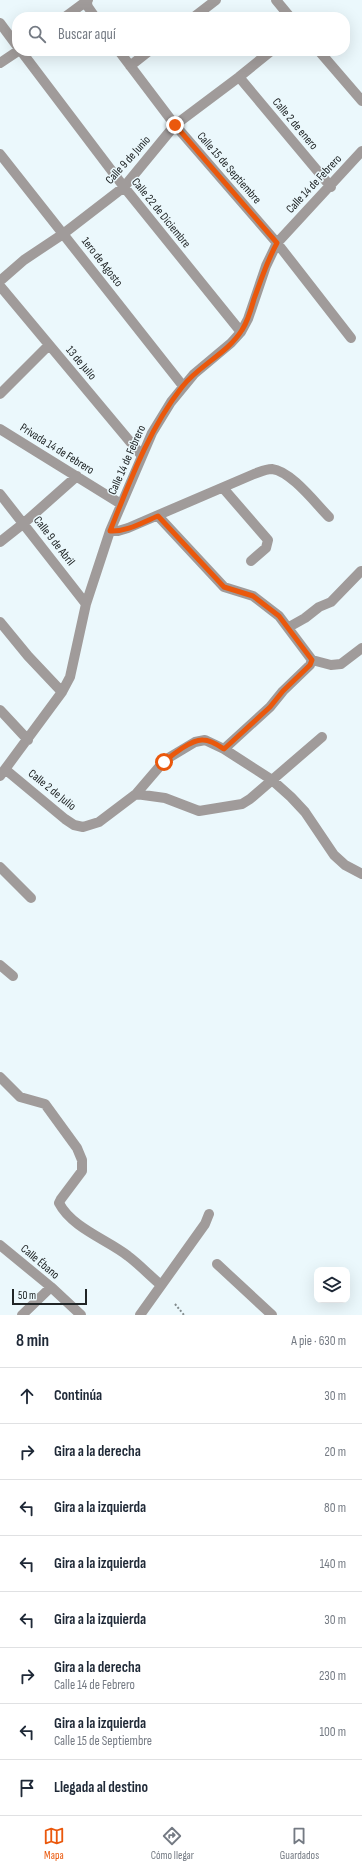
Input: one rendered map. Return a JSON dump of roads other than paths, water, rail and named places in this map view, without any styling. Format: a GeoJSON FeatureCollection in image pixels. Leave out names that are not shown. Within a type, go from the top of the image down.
{"type":"FeatureCollection","features":[{"type":"Feature","properties":{"kind":"street"},"geometry":{"type":"LineString","coordinates":[[71,12],[86,0],[92,12]]}},
{"type":"Feature","properties":{"kind":"street"},"geometry":{"type":"LineString","coordinates":[[200,12],[216,0]]}},
{"type":"Feature","properties":{"kind":"street"},"geometry":{"type":"LineString","coordinates":[[276,0],[286,12]]}},
{"type":"Feature","properties":{"kind":"street"},"geometry":{"type":"LineString","coordinates":[[0,23],[12,39]]}},
{"type":"Feature","properties":{"kind":"street"},"geometry":{"type":"LineString","coordinates":[[0,63],[12,56]]}},
{"type":"Feature","properties":{"kind":"street","name":"Calle 22 de Diciembre"},"geometry":{"type":"LineString","coordinates":[[24,56],[124,187],[241,332]]}},
{"type":"Feature","properties":{"kind":"street","name":"Calle 15 de Septiembre"},"geometry":{"type":"LineString","coordinates":[[123,56],[175,125],[277,243],[351,338]]}},
{"type":"Feature","properties":{"kind":"street"},"geometry":{"type":"LineString","coordinates":[[130,66],[143,56]]}},
{"type":"Feature","properties":{"kind":"street","name":"Calle 9 de Junio"},"geometry":{"type":"LineString","coordinates":[[0,281],[24,260],[63,234],[124,187],[175,125],[265,56]]}},
{"type":"Feature","properties":{"kind":"street"},"geometry":{"type":"LineString","coordinates":[[323,56],[362,101]]}},
{"type":"Feature","properties":{"kind":"street","name":"Calle 2 de enero"},"geometry":{"type":"LineString","coordinates":[[239,77],[331,187]]}},
{"type":"Feature","properties":{"kind":"street","name":"Calle 14 de Febrero"},"geometry":{"type":"LineString","coordinates":[[3,773],[62,692],[70,677],[86,604],[110,531],[152,433],[183,386],[194,374],[231,343],[241,332],[248,319],[266,266],[277,243],[331,187],[362,152]]}},
{"type":"Feature","properties":{"kind":"street","name":"1ero de Agosto"},"geometry":{"type":"LineString","coordinates":[[0,154],[183,386]]}},
{"type":"Feature","properties":{"kind":"street","name":"13 de Julio"},"geometry":{"type":"LineString","coordinates":[[0,286],[142,456]]}},
{"type":"Feature","properties":{"kind":"street"},"geometry":{"type":"LineString","coordinates":[[0,394],[49,345]]}},
{"type":"Feature","properties":{"kind":"street","name":"Privada 14 de Febrero"},"geometry":{"type":"LineString","coordinates":[[0,429],[121,504]]}},
{"type":"Feature","properties":{"kind":"street"},"geometry":{"type":"LineString","coordinates":[[110,531],[118,531],[128,528],[264,470],[282,472],[291,478],[330,517]]}},
{"type":"Feature","properties":{"kind":"street"},"geometry":{"type":"LineString","coordinates":[[0,542],[77,476]]}},
{"type":"Feature","properties":{"kind":"street"},"geometry":{"type":"LineString","coordinates":[[224,488],[268,540],[266,548],[251,561]]}},
{"type":"Feature","properties":{"kind":"street","name":"Calle 9 de Abril"},"geometry":{"type":"LineString","coordinates":[[0,494],[86,604]]}},
{"type":"Feature","properties":{"kind":"street"},"geometry":{"type":"LineString","coordinates":[[158,516],[224,587],[253,596],[279,616],[289,627],[312,660],[331,666],[341,664],[362,648]]}},
{"type":"Feature","properties":{"kind":"street"},"geometry":{"type":"LineString","coordinates":[[289,627],[305,618],[318,607],[331,602],[361,571]]}},
{"type":"Feature","properties":{"kind":"street"},"geometry":{"type":"LineString","coordinates":[[0,622],[28,656],[62,692]]}},
{"type":"Feature","properties":{"kind":"street"},"geometry":{"type":"LineString","coordinates":[[224,749],[270,707],[283,691],[310,665],[312,660]]}},
{"type":"Feature","properties":{"kind":"street"},"geometry":{"type":"LineString","coordinates":[[0,710],[28,740]]}},
{"type":"Feature","properties":{"kind":"street"},"geometry":{"type":"LineString","coordinates":[[136,794],[165,798],[199,811],[242,804],[250,799],[322,737]]}},
{"type":"Feature","properties":{"kind":"street"},"geometry":{"type":"LineString","coordinates":[[136,794],[164,762],[191,744],[205,740],[224,749],[272,780],[305,812],[334,855],[345,865],[362,874]]}},
{"type":"Feature","properties":{"kind":"street","name":"Calle 2 de Julio"},"geometry":{"type":"LineString","coordinates":[[3,773],[64,819],[74,825],[83,827],[99,822],[136,794]]}},
{"type":"Feature","properties":{"kind":"street"},"geometry":{"type":"LineString","coordinates":[[0,867],[32,898]]}},
{"type":"Feature","properties":{"kind":"street"},"geometry":{"type":"LineString","coordinates":[[0,965],[13,976]]}},
{"type":"Feature","properties":{"kind":"street"},"geometry":{"type":"LineString","coordinates":[[0,1078],[20,1097],[45,1104],[77,1148],[82,1160],[82,1171],[61,1199],[59,1203],[61,1207],[76,1222],[128,1256],[161,1285]]}},
{"type":"Feature","properties":{"kind":"street"},"geometry":{"type":"LineString","coordinates":[[140,1315],[205,1224],[209,1214]]}},
{"type":"Feature","properties":{"kind":"street","name":"Calle Ébano"},"geometry":{"type":"LineString","coordinates":[[1,1249],[51,1287],[81,1315]]}},
{"type":"Feature","properties":{"kind":"street"},"geometry":{"type":"LineString","coordinates":[[217,1264],[272,1315]]}},
{"type":"Feature","properties":{"kind":"street"},"geometry":{"type":"LineString","coordinates":[[22,1315],[51,1287]]}}]}
